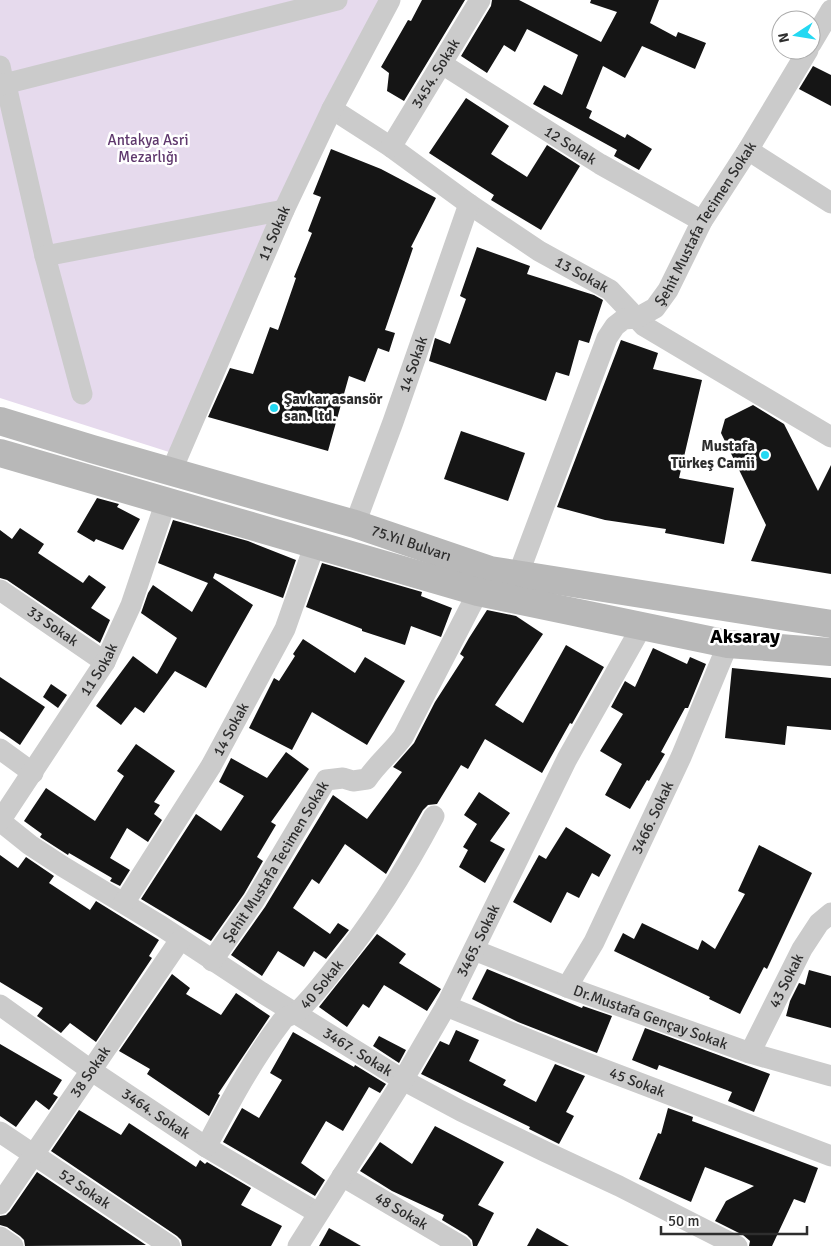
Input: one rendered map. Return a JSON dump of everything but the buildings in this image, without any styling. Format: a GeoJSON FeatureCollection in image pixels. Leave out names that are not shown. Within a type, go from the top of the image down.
{"type":"FeatureCollection","features":[{"type":"Feature","properties":{"kind":"main road","name":"75.Yıl Bulvarı"},"geometry":{"type":"LineString","coordinates":[[0,421],[355,524],[490,570],[831,624]]}},
{"type":"Feature","properties":{"kind":"main road","name":"75.Yıl Bulvarı"},"geometry":{"type":"LineString","coordinates":[[0,453],[478,592],[728,644],[831,652]]}},
{"type":"Feature","properties":{"kind":"street"},"geometry":{"type":"LineString","coordinates":[[82,394],[46,256],[6,85],[1,79],[336,0]]}},
{"type":"Feature","properties":{"kind":"street","name":"11 Sokak"},"geometry":{"type":"LineString","coordinates":[[171,472],[284,210],[332,110],[390,0]]}},
{"type":"Feature","properties":{"kind":"street","name":"3454. Sokak"},"geometry":{"type":"LineString","coordinates":[[391,147],[480,0]]}},
{"type":"Feature","properties":{"kind":"street","name":"Şehit Mustafa Tecimen Sokak"},"geometry":{"type":"LineString","coordinates":[[821,33],[831,10]]}},
{"type":"Feature","properties":{"kind":"street","name":"Şehit Mustafa Tecimen Sokak"},"geometry":{"type":"LineString","coordinates":[[518,574],[607,338],[615,326],[624,319],[637,318],[655,308],[668,290],[702,221],[806,60]]}},
{"type":"Feature","properties":{"kind":"street","name":"12 Sokak"},"geometry":{"type":"LineString","coordinates":[[442,64],[600,164],[702,221]]}},
{"type":"Feature","properties":{"kind":"street","name":"13 Sokak"},"geometry":{"type":"LineString","coordinates":[[332,110],[391,147],[469,204],[539,251],[610,290],[644,326],[831,438]]}},
{"type":"Feature","properties":{"kind":"street"},"geometry":{"type":"LineString","coordinates":[[748,150],[831,202]]}},
{"type":"Feature","properties":{"kind":"street","name":"14 Sokak"},"geometry":{"type":"LineString","coordinates":[[355,524],[393,422],[469,204]]}},
{"type":"Feature","properties":{"kind":"street"},"geometry":{"type":"LineString","coordinates":[[46,256],[284,210]]}},
{"type":"Feature","properties":{"kind":"street","name":"11 Sokak"},"geometry":{"type":"LineString","coordinates":[[0,821],[106,662],[131,605],[166,501]]}},
{"type":"Feature","properties":{"kind":"street","name":"14 Sokak"},"geometry":{"type":"LineString","coordinates":[[124,903],[211,766],[285,629],[314,544]]}},
{"type":"Feature","properties":{"kind":"street","name":"33 Sokak"},"geometry":{"type":"LineString","coordinates":[[0,590],[106,662]]}},
{"type":"Feature","properties":{"kind":"street","name":"Şehit Mustafa Tecimen Sokak"},"geometry":{"type":"LineString","coordinates":[[212,961],[254,901],[326,780],[343,778],[353,781],[367,779],[378,763],[392,751],[403,737],[478,592]]}},
{"type":"Feature","properties":{"kind":"street","name":"3465. Sokak"},"geometry":{"type":"LineString","coordinates":[[298,1246],[403,1080],[446,1006],[567,759],[642,626]]}},
{"type":"Feature","properties":{"kind":"street","name":"3466. Sokak"},"geometry":{"type":"LineString","coordinates":[[567,987],[598,933],[681,757],[728,644]]}},
{"type":"Feature","properties":{"kind":"street"},"geometry":{"type":"LineString","coordinates":[[0,749],[33,773]]}},
{"type":"Feature","properties":{"kind":"street","name":"40 Sokak"},"geometry":{"type":"LineString","coordinates":[[206,1147],[240,1083],[275,1030],[284,1018],[296,1013],[336,968],[386,898],[434,816]]}},
{"type":"Feature","properties":{"kind":"street","name":"3467. Sokak"},"geometry":{"type":"LineString","coordinates":[[0,821],[30,845],[403,1080],[461,1111],[619,1186],[737,1246]]}},
{"type":"Feature","properties":{"kind":"street","name":"43 Sokak"},"geometry":{"type":"LineString","coordinates":[[750,1052],[802,949],[819,923],[831,913]]}},
{"type":"Feature","properties":{"kind":"street","name":"38 Sokak"},"geometry":{"type":"LineString","coordinates":[[0,1204],[180,940]]}},
{"type":"Feature","properties":{"kind":"street","name":"Dr.Mustafa Gençay Sokak"},"geometry":{"type":"LineString","coordinates":[[474,950],[567,987],[750,1052],[831,1076]]}},
{"type":"Feature","properties":{"kind":"street","name":"3464. Sokak"},"geometry":{"type":"LineString","coordinates":[[0,1005],[92,1071],[206,1147],[318,1213]]}},
{"type":"Feature","properties":{"kind":"street","name":"45 Sokak"},"geometry":{"type":"LineString","coordinates":[[446,1006],[580,1060],[831,1156]]}},
{"type":"Feature","properties":{"kind":"street","name":"52 Sokak"},"geometry":{"type":"LineString","coordinates":[[0,1132],[170,1246]]}},
{"type":"Feature","properties":{"kind":"street","name":"48 Sokak"},"geometry":{"type":"LineString","coordinates":[[342,1176],[461,1246]]}},
{"type":"Feature","properties":{"kind":"street"},"geometry":{"type":"LineString","coordinates":[[0,1236],[13,1246]]}},
{"type":"Feature","properties":{"kind":"green space","name":"Antakya Asri Mezarlığı"},"geometry":{"type":"Polygon","coordinates":[[[0,0],[390,0],[169,452],[0,398],[0,0]]]}},
{"type":"Feature","properties":{"kind":"place","name":"Şavkar asansör san. ltd."},"geometry":{"type":"Point","coordinates":[274,408]}},
{"type":"Feature","properties":{"kind":"place","name":"Mustafa Türkeş Camii"},"geometry":{"type":"Point","coordinates":[765,455]}},
{"type":"Feature","properties":{"kind":"district","name":"Aksaray"},"geometry":{"type":"Point","coordinates":[745,636]}}]}
